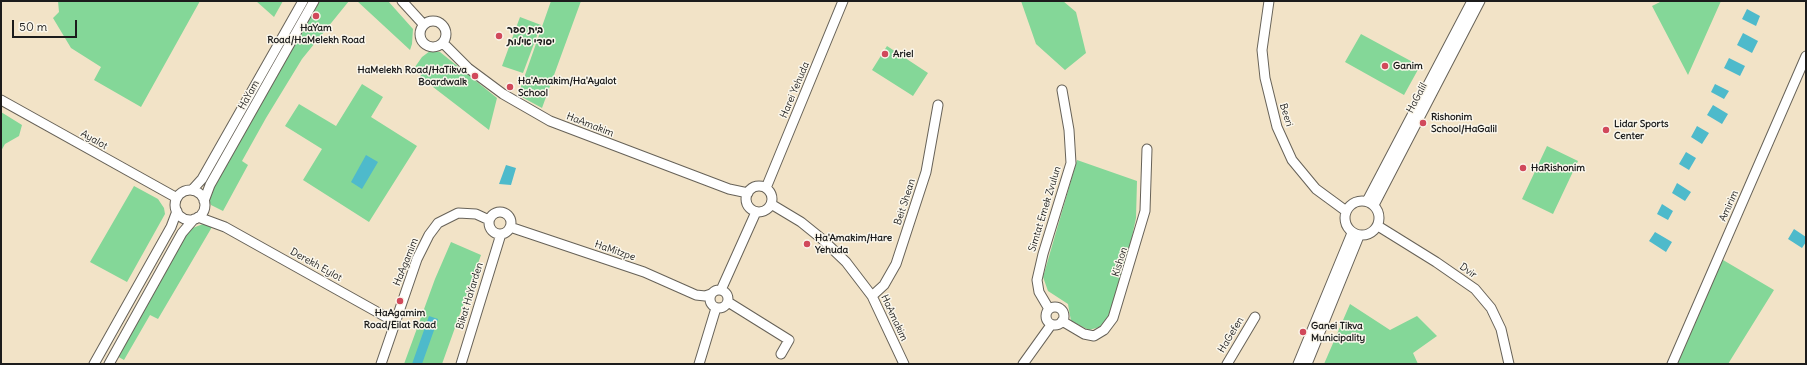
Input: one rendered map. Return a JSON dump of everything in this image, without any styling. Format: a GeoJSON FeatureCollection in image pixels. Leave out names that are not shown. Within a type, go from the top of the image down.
{"type":"FeatureCollection","features":[{"type":"Feature","properties":{"kind":"street","name":"HaYam"},"geometry":{"type":"LineString","coordinates":[[192,190],[202,179],[302,1]]}},
{"type":"Feature","properties":{"kind":"street","name":"HaYam"},"geometry":{"type":"LineString","coordinates":[[204,202],[210,185],[314,1]]}},
{"type":"Feature","properties":{"kind":"street"},"geometry":{"type":"LineString","coordinates":[[402,1],[424,25]]}},
{"type":"Feature","properties":{"kind":"street","name":"Harei Yehuda"},"geometry":{"type":"LineString","coordinates":[[766,188],[844,1]]}},
{"type":"Feature","properties":{"kind":"street","name":"Beeri"},"geometry":{"type":"LineString","coordinates":[[1269,1],[1262,50],[1265,78],[1277,127],[1292,160],[1311,184],[1346,211]]}},
{"type":"Feature","properties":{"kind":"street","name":"HaGalil"},"geometry":{"type":"LineString","coordinates":[[1370,203],[1472,1]]}},
{"type":"Feature","properties":{"kind":"street","name":"HaGalil"},"geometry":{"type":"LineString","coordinates":[[1370,203],[1480,1]]}},
{"type":"Feature","properties":{"kind":"street"},"geometry":{"type":"LineString","coordinates":[[433,21],[443,26],[446,34],[443,43],[433,47],[424,43],[421,35],[424,25],[433,21]]}},
{"type":"Feature","properties":{"kind":"street","name":"HaAmakim"},"geometry":{"type":"LineString","coordinates":[[443,43],[468,68],[503,94],[550,121],[729,189],[748,193]]}},
{"type":"Feature","properties":{"kind":"street","name":"Amirim"},"geometry":{"type":"LineString","coordinates":[[1672,364],[1806,56]]}},
{"type":"Feature","properties":{"kind":"street","name":"Simtat Emek Zvulun"},"geometry":{"type":"LineString","coordinates":[[1049,310],[1039,292],[1037,280],[1043,254],[1071,163],[1069,130],[1062,90]]}},
{"type":"Feature","properties":{"kind":"street","name":"Ayalot"},"geometry":{"type":"LineString","coordinates":[[1,100],[177,198]]}},
{"type":"Feature","properties":{"kind":"street","name":"Beit Shean"},"geometry":{"type":"LineString","coordinates":[[872,296],[884,285],[896,264],[926,172],[938,105]]}},
{"type":"Feature","properties":{"kind":"street","name":"Kishon"},"geometry":{"type":"LineString","coordinates":[[1062,321],[1084,334],[1094,336],[1104,330],[1113,318],[1145,211],[1147,149]]}},
{"type":"Feature","properties":{"kind":"street"},"geometry":{"type":"LineString","coordinates":[[757,186],[766,188],[772,196],[771,204],[765,211],[756,212],[751,210],[747,205],[746,199],[748,193],[757,186]]}},
{"type":"Feature","properties":{"kind":"street"},"geometry":{"type":"LineString","coordinates":[[94,364],[171,227],[177,211],[177,198],[184,192],[192,190],[199,193],[210,215],[225,227]]}},
{"type":"Feature","properties":{"kind":"street"},"geometry":{"type":"LineString","coordinates":[[1359,201],[1370,203],[1379,214],[1378,226],[1371,233],[1356,234],[1345,223],[1346,211],[1353,203],[1359,201]]}},
{"type":"Feature","properties":{"kind":"street"},"geometry":{"type":"LineString","coordinates":[[109,364],[182,233],[203,212],[204,202]]}},
{"type":"Feature","properties":{"kind":"street","name":"HaAmakim"},"geometry":{"type":"LineString","coordinates":[[771,204],[801,222],[822,239],[846,262],[872,296],[904,364]]}},
{"type":"Feature","properties":{"kind":"street"},"geometry":{"type":"LineString","coordinates":[[177,211],[185,219],[196,218],[225,227]]}},
{"type":"Feature","properties":{"kind":"street"},"geometry":{"type":"LineString","coordinates":[[721,290],[756,212]]}},
{"type":"Feature","properties":{"kind":"street","name":"HaAgamim"},"geometry":{"type":"LineString","coordinates":[[381,364],[417,259],[429,235],[438,223],[458,213],[476,214],[490,220]]}},
{"type":"Feature","properties":{"kind":"street"},"geometry":{"type":"LineString","coordinates":[[495,213],[505,213],[511,219],[510,227],[507,232],[501,234],[491,230],[490,220],[495,213]]}},
{"type":"Feature","properties":{"kind":"street","name":"Dvir"},"geometry":{"type":"LineString","coordinates":[[1378,226],[1436,262],[1475,289],[1491,308],[1501,329],[1509,364]]}},
{"type":"Feature","properties":{"kind":"street","name":"Derekh Eylot"},"geometry":{"type":"LineString","coordinates":[[225,227],[395,322]]}},
{"type":"Feature","properties":{"kind":"street","name":"HaMitzpe"},"geometry":{"type":"LineString","coordinates":[[510,227],[644,272],[696,294],[705,296],[711,294]]}},
{"type":"Feature","properties":{"kind":"street","name":"Bikat HaYarden"},"geometry":{"type":"LineString","coordinates":[[461,364],[501,234]]}},
{"type":"Feature","properties":{"kind":"street"},"geometry":{"type":"LineString","coordinates":[[1298,364],[1356,234]]}},
{"type":"Feature","properties":{"kind":"street"},"geometry":{"type":"LineString","coordinates":[[1307,364],[1356,234]]}},
{"type":"Feature","properties":{"kind":"street"},"geometry":{"type":"LineString","coordinates":[[721,290],[728,296],[728,302],[721,308],[716,308],[710,301],[711,294],[714,291],[721,290]]}},
{"type":"Feature","properties":{"kind":"street"},"geometry":{"type":"LineString","coordinates":[[728,302],[789,340],[781,354]]}},
{"type":"Feature","properties":{"kind":"street"},"geometry":{"type":"LineString","coordinates":[[1054,307],[1062,310],[1064,316],[1062,321],[1057,325],[1051,325],[1046,317],[1049,310],[1054,307]]}},
{"type":"Feature","properties":{"kind":"street"},"geometry":{"type":"LineString","coordinates":[[699,364],[716,308]]}},
{"type":"Feature","properties":{"kind":"street","name":"HaGefen"},"geometry":{"type":"LineString","coordinates":[[1227,364],[1255,317]]}},
{"type":"Feature","properties":{"kind":"street"},"geometry":{"type":"LineString","coordinates":[[1023,364],[1051,325]]}},
{"type":"Feature","properties":{"kind":"green space"},"geometry":{"type":"Polygon","coordinates":[[[58,1],[200,1],[141,107],[94,80],[101,67],[71,48],[53,18],[59,12],[58,1]]]}},
{"type":"Feature","properties":{"kind":"green space"},"geometry":{"type":"Polygon","coordinates":[[[256,1],[283,1],[274,17],[256,1]]]}},
{"type":"Feature","properties":{"kind":"green space"},"geometry":{"type":"Polygon","coordinates":[[[319,1],[349,1],[302,59],[266,118],[242,161],[248,165],[223,211],[211,205],[209,201],[211,187],[319,1]]]}},
{"type":"Feature","properties":{"kind":"green space"},"geometry":{"type":"Polygon","coordinates":[[[357,1],[388,1],[413,29],[410,50],[357,1]]]}},
{"type":"Feature","properties":{"kind":"green space"},"geometry":{"type":"Polygon","coordinates":[[[551,1],[581,1],[542,108],[518,95],[551,1]]]}},
{"type":"Feature","properties":{"kind":"green space"},"geometry":{"type":"Polygon","coordinates":[[[1021,1],[1063,1],[1076,12],[1086,53],[1065,70],[1036,44],[1021,1]]]}},
{"type":"Feature","properties":{"kind":"green space"},"geometry":{"type":"Polygon","coordinates":[[[1662,1],[1721,1],[1688,75],[1652,6],[1662,1]]]}},
{"type":"Feature","properties":{"kind":"green space"},"geometry":{"type":"Polygon","coordinates":[[[520,17],[541,25],[523,73],[502,66],[520,17]]]}},
{"type":"Feature","properties":{"kind":"green space"},"geometry":{"type":"Polygon","coordinates":[[[1361,34],[1420,66],[1404,95],[1345,62],[1361,34]]]}},
{"type":"Feature","properties":{"kind":"green space"},"geometry":{"type":"Polygon","coordinates":[[[887,46],[928,73],[913,96],[872,70],[887,46]]]}},
{"type":"Feature","properties":{"kind":"green space"},"geometry":{"type":"Polygon","coordinates":[[[430,51],[440,52],[497,98],[489,130],[420,77],[422,73],[415,67],[422,57],[430,51]]]}},
{"type":"Feature","properties":{"kind":"green space"},"geometry":{"type":"Polygon","coordinates":[[[362,84],[383,97],[371,117],[417,146],[369,222],[303,180],[322,149],[285,126],[299,104],[336,126],[362,84]]]}},
{"type":"Feature","properties":{"kind":"green space"},"geometry":{"type":"Polygon","coordinates":[[[1,112],[22,125],[19,136],[5,144],[1,151],[1,112]]]}},
{"type":"Feature","properties":{"kind":"green space"},"geometry":{"type":"Polygon","coordinates":[[[1547,146],[1578,161],[1553,214],[1522,199],[1547,146]]]}},
{"type":"Feature","properties":{"kind":"green space"},"geometry":{"type":"Polygon","coordinates":[[[1077,160],[1137,181],[1136,218],[1124,274],[1108,317],[1100,327],[1089,330],[1071,321],[1068,304],[1048,291],[1043,277],[1077,160]]]}},
{"type":"Feature","properties":{"kind":"green space"},"geometry":{"type":"Polygon","coordinates":[[[134,186],[158,199],[164,208],[165,214],[127,282],[90,262],[134,186]]]}},
{"type":"Feature","properties":{"kind":"green space"},"geometry":{"type":"Polygon","coordinates":[[[203,224],[212,227],[158,319],[150,315],[124,360],[115,355],[183,238],[190,229],[203,224]]]}},
{"type":"Feature","properties":{"kind":"green space"},"geometry":{"type":"Polygon","coordinates":[[[451,242],[481,255],[442,364],[404,364],[435,279],[451,242]]]}},
{"type":"Feature","properties":{"kind":"green space"},"geometry":{"type":"Polygon","coordinates":[[[1718,257],[1774,290],[1728,364],[1672,364],[1718,257]]]}},
{"type":"Feature","properties":{"kind":"green space"},"geometry":{"type":"Polygon","coordinates":[[[1350,304],[1390,330],[1417,316],[1437,336],[1413,353],[1418,364],[1324,364],[1350,304]]]}},
{"type":"Feature","properties":{"kind":"water"},"geometry":{"type":"Polygon","coordinates":[[[1747,9],[1760,16],[1756,26],[1742,19],[1747,9]]]}},
{"type":"Feature","properties":{"kind":"water"},"geometry":{"type":"Polygon","coordinates":[[[1743,33],[1758,41],[1752,53],[1737,45],[1743,33]]]}},
{"type":"Feature","properties":{"kind":"water"},"geometry":{"type":"Polygon","coordinates":[[[1729,58],[1745,66],[1740,76],[1724,68],[1729,58]]]}},
{"type":"Feature","properties":{"kind":"water"},"geometry":{"type":"Polygon","coordinates":[[[1715,84],[1729,91],[1724,99],[1711,92],[1715,84]]]}},
{"type":"Feature","properties":{"kind":"water"},"geometry":{"type":"Polygon","coordinates":[[[1713,105],[1728,114],[1722,124],[1707,115],[1713,105]]]}},
{"type":"Feature","properties":{"kind":"water"},"geometry":{"type":"Polygon","coordinates":[[[1697,126],[1709,133],[1702,144],[1691,137],[1697,126]]]}},
{"type":"Feature","properties":{"kind":"water"},"geometry":{"type":"Polygon","coordinates":[[[1686,152],[1696,158],[1689,170],[1679,164],[1686,152]]]}},
{"type":"Feature","properties":{"kind":"water"},"geometry":{"type":"Polygon","coordinates":[[[366,155],[378,162],[362,189],[351,182],[366,155]]]}},
{"type":"Feature","properties":{"kind":"water"},"geometry":{"type":"Polygon","coordinates":[[[506,165],[516,168],[511,185],[499,184],[506,165]]]}},
{"type":"Feature","properties":{"kind":"water"},"geometry":{"type":"Polygon","coordinates":[[[1677,183],[1691,192],[1685,201],[1672,193],[1677,183]]]}},
{"type":"Feature","properties":{"kind":"water"},"geometry":{"type":"Polygon","coordinates":[[[1662,204],[1673,211],[1668,220],[1657,214],[1662,204]]]}},
{"type":"Feature","properties":{"kind":"water"},"geometry":{"type":"Polygon","coordinates":[[[1794,229],[1806,237],[1806,242],[1802,248],[1788,239],[1794,229]]]}},
{"type":"Feature","properties":{"kind":"water"},"geometry":{"type":"Polygon","coordinates":[[[1655,232],[1672,242],[1666,252],[1649,241],[1655,232]]]}},
{"type":"Feature","properties":{"kind":"water"},"geometry":{"type":"Polygon","coordinates":[[[429,316],[438,319],[422,364],[412,364],[429,316]]]}},
{"type":"Feature","properties":{"kind":"place","name":"HaYam Road/HaMelekh Road"},"geometry":{"type":"Point","coordinates":[316,16]}},
{"type":"Feature","properties":{"kind":"place","name":"בית ספר יסודי אילות"},"geometry":{"type":"Point","coordinates":[499,36]}},
{"type":"Feature","properties":{"kind":"place","name":"Ariel"},"geometry":{"type":"Point","coordinates":[885,54]}},
{"type":"Feature","properties":{"kind":"place","name":"Ganim"},"geometry":{"type":"Point","coordinates":[1385,66]}},
{"type":"Feature","properties":{"kind":"place","name":"HaMelekh Road/HaTikva Boardwalk"},"geometry":{"type":"Point","coordinates":[475,76]}},
{"type":"Feature","properties":{"kind":"place","name":"Ha'Amakim/Ha'Ayalot School"},"geometry":{"type":"Point","coordinates":[510,87]}},
{"type":"Feature","properties":{"kind":"place","name":"Rishonim School/HaGalil"},"geometry":{"type":"Point","coordinates":[1423,123]}},
{"type":"Feature","properties":{"kind":"place","name":"Lidar Sports Center"},"geometry":{"type":"Point","coordinates":[1606,130]}},
{"type":"Feature","properties":{"kind":"place","name":"HaRishonim"},"geometry":{"type":"Point","coordinates":[1523,168]}},
{"type":"Feature","properties":{"kind":"place","name":"Ha'Amakim/Hare Yehuda"},"geometry":{"type":"Point","coordinates":[807,244]}},
{"type":"Feature","properties":{"kind":"place","name":"HaAgamim Road/Eilat Road"},"geometry":{"type":"Point","coordinates":[400,301]}},
{"type":"Feature","properties":{"kind":"place","name":"Ganei Tikva Municipality"},"geometry":{"type":"Point","coordinates":[1303,332]}}]}
